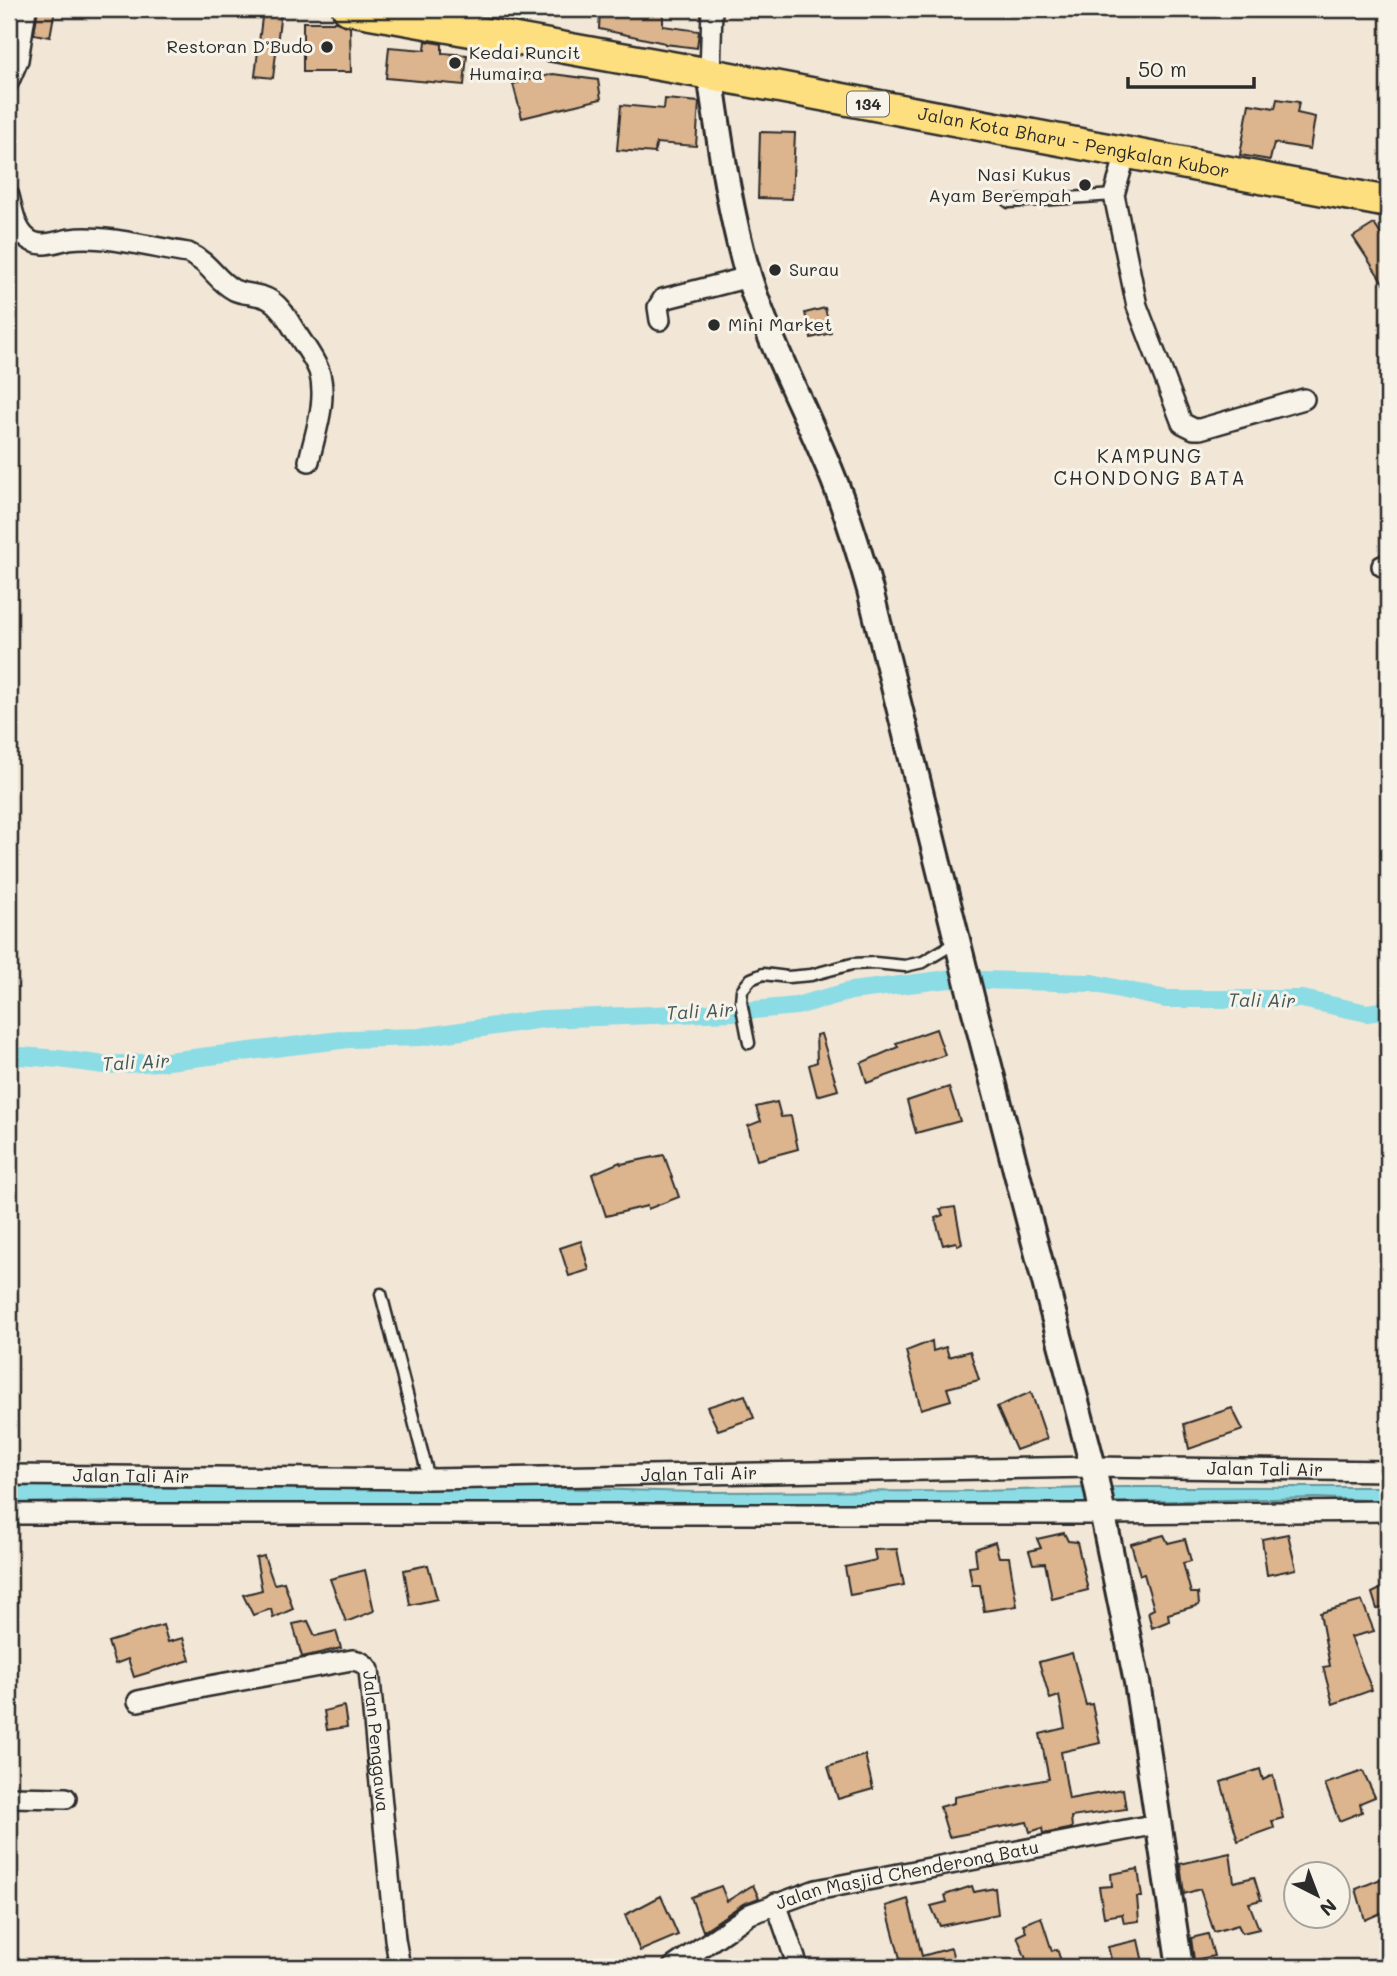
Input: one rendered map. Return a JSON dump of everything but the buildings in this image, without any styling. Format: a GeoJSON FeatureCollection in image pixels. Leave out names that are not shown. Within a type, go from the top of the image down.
{"type":"FeatureCollection","features":[{"type":"Feature","properties":{"kind":"main road","name":"Jalan Kota Bharu - Pengkalan Kubor"},"geometry":{"type":"LineString","coordinates":[[348,9],[710,74],[1388,202]]}},
{"type":"Feature","properties":{"kind":"street"},"geometry":{"type":"LineString","coordinates":[[9,81],[18,60],[26,9]]}},
{"type":"Feature","properties":{"kind":"street"},"geometry":{"type":"LineString","coordinates":[[712,9],[710,74],[723,163],[749,278],[854,533],[1094,1471],[1137,1682],[1180,1967]]}},
{"type":"Feature","properties":{"kind":"street"},"geometry":{"type":"LineString","coordinates":[[1126,153],[1114,195],[1137,309],[1182,423],[1200,429],[1304,399]]}},
{"type":"Feature","properties":{"kind":"street"},"geometry":{"type":"LineString","coordinates":[[9,196],[16,222],[22,233],[31,241],[43,245],[72,238],[94,238],[188,254],[200,258],[224,284],[237,292],[259,295],[271,300],[284,313],[318,368],[322,402],[309,461]]}},
{"type":"Feature","properties":{"kind":"street"},"geometry":{"type":"LineString","coordinates":[[660,320],[658,307],[663,299],[749,278]]}},
{"type":"Feature","properties":{"kind":"street","name":"Jalan Tali Air"},"geometry":{"type":"LineString","coordinates":[[9,1475],[429,1479],[1094,1471],[1388,1471]]}},
{"type":"Feature","properties":{"kind":"street"},"geometry":{"type":"LineString","coordinates":[[9,1514],[1103,1514],[1388,1511]]}},
{"type":"Feature","properties":{"kind":"street","name":"Jalan Penggawa"},"geometry":{"type":"LineString","coordinates":[[138,1701],[352,1660],[366,1665],[369,1670],[400,1967]]}},
{"type":"Feature","properties":{"kind":"street"},"geometry":{"type":"LineString","coordinates":[[9,1797],[66,1798]]}},
{"type":"Feature","properties":{"kind":"street","name":"Jalan Masjid Chenderong Batu"},"geometry":{"type":"LineString","coordinates":[[673,1967],[742,1919],[776,1903],[816,1890],[1157,1825]]}},
{"type":"Feature","properties":{"kind":"street"},"geometry":{"type":"LineString","coordinates":[[776,1903],[798,1967]]}},
{"type":"Feature","properties":{"kind":"lane"},"geometry":{"type":"LineString","coordinates":[[1009,202],[1114,195]]}},
{"type":"Feature","properties":{"kind":"lane"},"geometry":{"type":"LineString","coordinates":[[749,1043],[741,1002],[742,990],[751,979],[764,974],[800,976],[863,964],[905,965],[923,962],[958,941]]}},
{"type":"Feature","properties":{"kind":"lane"},"geometry":{"type":"LineString","coordinates":[[381,1294],[429,1479]]}},
{"type":"Feature","properties":{"kind":"water"},"geometry":{"type":"Polygon","coordinates":[[[106,1483],[265,1488],[553,1488],[694,1492],[1388,1487],[1388,1501],[1316,1498],[1046,1504],[233,1507],[108,1501],[9,1503],[9,1487],[106,1483]]]}},
{"type":"Feature","properties":{"kind":"waterway","name":"Tali Air"},"geometry":{"type":"LineString","coordinates":[[9,1058],[21,1056],[105,1065],[160,1062],[349,1039],[420,1037],[542,1019],[734,1012],[796,1006],[851,991],[949,979],[1092,983],[1166,999],[1302,999],[1367,1013],[1388,1010]]}},
{"type":"Feature","properties":{"kind":"place","name":"Restoran D’Budo"},"geometry":{"type":"Point","coordinates":[327,47]}},
{"type":"Feature","properties":{"kind":"place","name":"Kedai Runcit Humaira"},"geometry":{"type":"Point","coordinates":[455,63]}},
{"type":"Feature","properties":{"kind":"place","name":"Nasi Kukus Ayam Berempah"},"geometry":{"type":"Point","coordinates":[1085,185]}},
{"type":"Feature","properties":{"kind":"place","name":"Surau"},"geometry":{"type":"Point","coordinates":[775,270]}},
{"type":"Feature","properties":{"kind":"place","name":"Mini Market"},"geometry":{"type":"Point","coordinates":[714,325]}},
{"type":"Feature","properties":{"kind":"district","name":"KAMPUNG CHONDONG BATA"},"geometry":{"type":"Point","coordinates":[1150,467]}}]}
